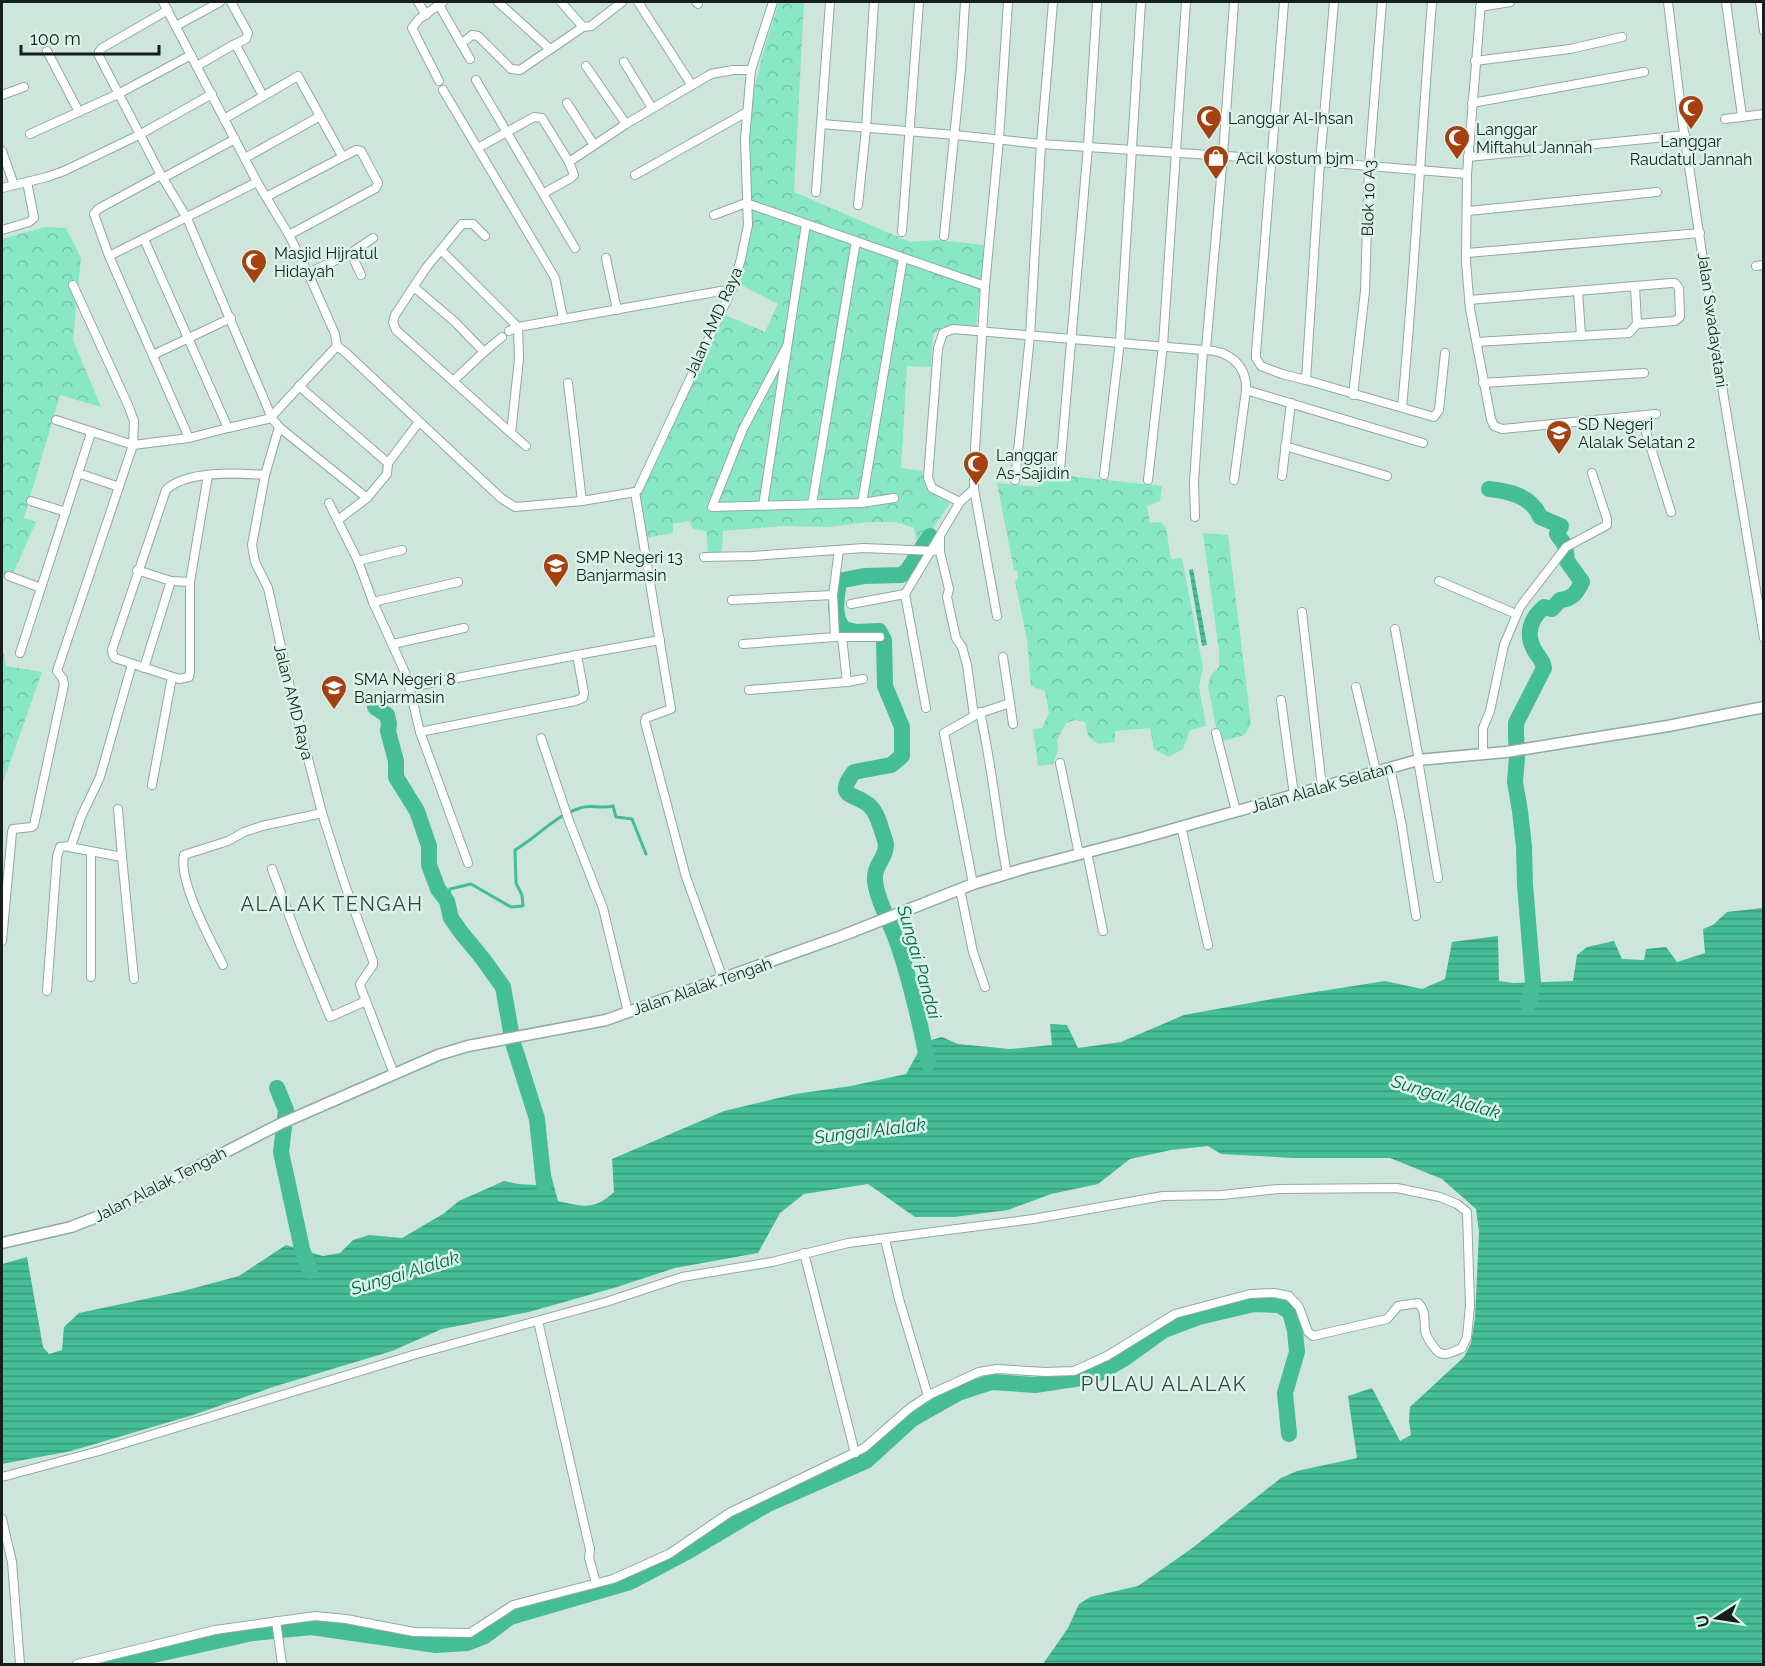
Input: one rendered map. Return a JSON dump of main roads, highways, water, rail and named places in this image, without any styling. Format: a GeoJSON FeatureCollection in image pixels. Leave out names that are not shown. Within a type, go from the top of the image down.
{"type":"FeatureCollection","features":[{"type":"Feature","properties":{"kind":"water"},"geometry":{"type":"Polygon","coordinates":[[[1193,569],[1207,645],[1202,646],[1189,570],[1193,569]]]}},
{"type":"Feature","properties":{"kind":"water","name":"Sungai Alalak"},"geometry":{"type":"Polygon","coordinates":[[[1763,908],[1763,1664],[1043,1664],[1068,1628],[1079,1604],[1090,1597],[1138,1586],[1191,1549],[1281,1478],[1297,1471],[1357,1458],[1348,1396],[1372,1388],[1400,1441],[1411,1435],[1410,1407],[1464,1357],[1471,1343],[1475,1318],[1479,1232],[1476,1209],[1442,1179],[1390,1158],[1293,1158],[1221,1154],[1208,1146],[1171,1150],[1130,1159],[1098,1184],[1051,1194],[1008,1210],[954,1217],[915,1217],[868,1184],[804,1194],[780,1213],[758,1253],[675,1268],[529,1312],[442,1329],[392,1351],[276,1386],[193,1415],[71,1451],[2,1464],[2,1264],[27,1257],[43,1347],[49,1354],[62,1350],[64,1327],[79,1313],[183,1291],[239,1276],[286,1245],[323,1256],[340,1253],[353,1240],[369,1235],[402,1238],[443,1214],[459,1201],[504,1181],[536,1185],[536,1163],[548,1164],[558,1201],[582,1206],[601,1202],[614,1192],[612,1159],[724,1111],[795,1094],[851,1086],[906,1074],[924,1042],[942,1037],[958,1044],[1010,1049],[1052,1045],[1050,1024],[1067,1025],[1078,1048],[1121,1042],[1184,1015],[1277,998],[1385,981],[1422,989],[1445,979],[1452,942],[1498,936],[1499,981],[1513,983],[1573,981],[1577,955],[1587,947],[1614,941],[1622,959],[1644,960],[1646,949],[1666,947],[1677,962],[1705,953],[1703,929],[1713,925],[1727,912],[1763,908]]]}},
{"type":"Feature","properties":{"kind":"waterway"},"geometry":{"type":"LineString","coordinates":[[1489,489],[1504,491],[1526,499],[1540,517],[1561,526],[1557,534],[1565,545],[1567,561],[1582,582],[1574,594],[1560,600],[1552,609],[1544,607],[1532,622],[1530,639],[1544,668],[1516,723],[1515,782],[1524,847],[1533,982],[1528,1004]]}},
{"type":"Feature","properties":{"kind":"waterway","name":"Sungai Pandai"},"geometry":{"type":"LineString","coordinates":[[928,1063],[907,972],[876,887],[875,873],[884,855],[886,844],[878,818],[872,809],[846,791],[848,781],[854,772],[891,765],[902,756],[902,727],[885,686],[884,640],[879,631],[856,632],[844,629],[838,619],[836,606],[839,581],[864,576],[901,575],[907,571],[930,536]]}},
{"type":"Feature","properties":{"kind":"waterway"},"geometry":{"type":"LineString","coordinates":[[375,707],[387,715],[388,731],[396,761],[396,777],[417,811],[429,846],[429,865],[438,889],[447,901],[451,918],[503,987],[513,1043],[537,1119],[544,1185]]}},
{"type":"Feature","properties":{"kind":"waterway"},"geometry":{"type":"LineString","coordinates":[[447,901],[450,889],[471,884],[511,907],[523,906],[522,895],[516,883],[515,850],[562,816],[584,807],[613,806],[616,817],[632,819],[646,854]]}},
{"type":"Feature","properties":{"kind":"waterway"},"geometry":{"type":"LineString","coordinates":[[277,1088],[286,1110],[281,1152],[302,1249],[310,1271]]}},
{"type":"Feature","properties":{"kind":"waterway"},"geometry":{"type":"LineString","coordinates":[[112,1664],[253,1633],[311,1627],[436,1645],[467,1643],[485,1636],[510,1617],[630,1582],[685,1553],[766,1505],[866,1461],[912,1419],[958,1393],[992,1382],[1035,1385],[1094,1376],[1125,1358],[1164,1330],[1199,1317],[1254,1304],[1279,1305],[1290,1312],[1297,1352],[1285,1393],[1289,1434]]}},
{"type":"Feature","properties":{"kind":"place","name":"Langgar Raudatul Jannah"},"geometry":{"type":"Point","coordinates":[1691,131]}},
{"type":"Feature","properties":{"kind":"place","name":"Langgar Al-Ihsan"},"geometry":{"type":"Point","coordinates":[1209,141]}},
{"type":"Feature","properties":{"kind":"place","name":"Langgar Miftahul Jannah"},"geometry":{"type":"Point","coordinates":[1457,161]}},
{"type":"Feature","properties":{"kind":"place","name":"Acil kostum bjm"},"geometry":{"type":"Point","coordinates":[1216,181]}},
{"type":"Feature","properties":{"kind":"place","name":"Masjid Hijratul Hidayah"},"geometry":{"type":"Point","coordinates":[254,285]}},
{"type":"Feature","properties":{"kind":"place","name":"SD Negeri Alalak Selatan 2"},"geometry":{"type":"Point","coordinates":[1559,456]}},
{"type":"Feature","properties":{"kind":"place","name":"Langgar As-Sajidin"},"geometry":{"type":"Point","coordinates":[976,487]}},
{"type":"Feature","properties":{"kind":"place","name":"SMP Negeri 13 Banjarmasin"},"geometry":{"type":"Point","coordinates":[556,589]}},
{"type":"Feature","properties":{"kind":"place","name":"SMA Negeri 8 Banjarmasin"},"geometry":{"type":"Point","coordinates":[334,711]}},
{"type":"Feature","properties":{"kind":"district","name":"ALALAK TENGAH"},"geometry":{"type":"Point","coordinates":[332,904]}},
{"type":"Feature","properties":{"kind":"district","name":"PULAU ALALAK"},"geometry":{"type":"Point","coordinates":[1164,1384]}}]}
